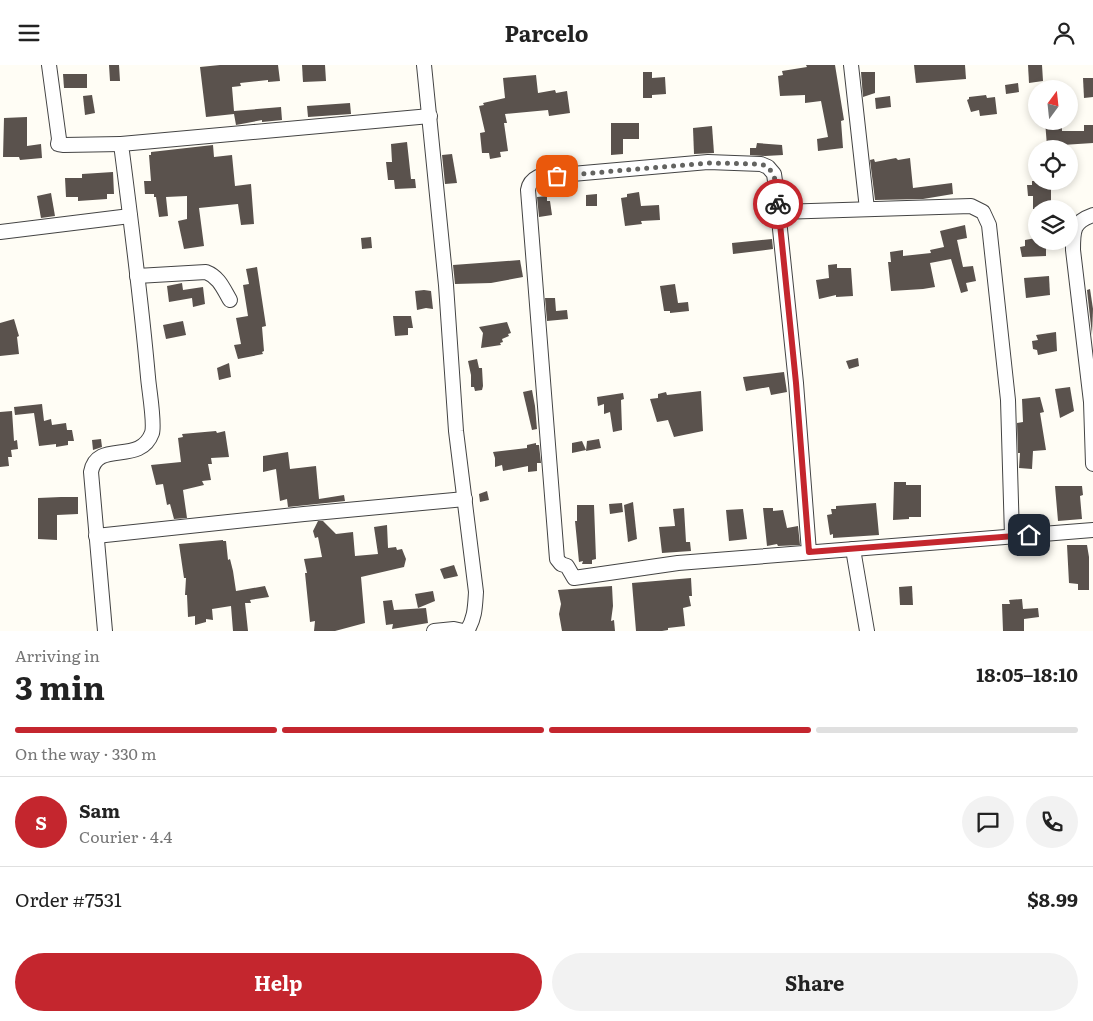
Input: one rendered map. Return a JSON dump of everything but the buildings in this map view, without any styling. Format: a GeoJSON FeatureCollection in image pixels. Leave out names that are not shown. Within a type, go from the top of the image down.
{"type":"FeatureCollection","features":[{"type":"Feature","properties":{"kind":"street"},"geometry":{"type":"LineString","coordinates":[[49,65],[59,139],[58,144],[64,145],[121,144],[430,116]]}},
{"type":"Feature","properties":{"kind":"street"},"geometry":{"type":"LineString","coordinates":[[425,65],[446,285],[456,431],[476,592],[475,613],[472,623],[465,631],[454,629],[443,631]]}},
{"type":"Feature","properties":{"kind":"street"},"geometry":{"type":"LineString","coordinates":[[852,65],[867,209]]}},
{"type":"Feature","properties":{"kind":"street"},"geometry":{"type":"LineString","coordinates":[[105,631],[91,472],[94,461],[101,456],[136,450],[146,445],[153,431],[121,144]]}},
{"type":"Feature","properties":{"kind":"street"},"geometry":{"type":"LineString","coordinates":[[809,552],[796,383],[774,174],[768,167],[754,163],[708,163],[538,177],[530,182],[528,190],[557,559],[561,564],[567,566],[574,578],[678,563],[1093,530]]}},
{"type":"Feature","properties":{"kind":"street"},"geometry":{"type":"LineString","coordinates":[[779,212],[972,206],[983,211],[989,225],[1008,400],[1012,536]]}},
{"type":"Feature","properties":{"kind":"street"},"geometry":{"type":"LineString","coordinates":[[0,232],[130,215]]}},
{"type":"Feature","properties":{"kind":"street"},"geometry":{"type":"LineString","coordinates":[[1093,215],[1080,219],[1073,232],[1073,250],[1091,402],[1093,464]]}},
{"type":"Feature","properties":{"kind":"street"},"geometry":{"type":"LineString","coordinates":[[137,276],[206,272],[214,275],[221,283],[230,300]]}},
{"type":"Feature","properties":{"kind":"street"},"geometry":{"type":"LineString","coordinates":[[96,536],[464,499]]}},
{"type":"Feature","properties":{"kind":"street"},"geometry":{"type":"LineString","coordinates":[[853,549],[867,631]]}},
{"type":"Feature","properties":{"kind":"way so far"},"geometry":{"type":"LineString","coordinates":[[557,176],[708,163],[754,163],[768,167],[774,174],[778,204]]}},
{"type":"Feature","properties":{"kind":"route"},"geometry":{"type":"LineString","coordinates":[[778,204],[796,383],[809,552],[1029,535]]}}]}
